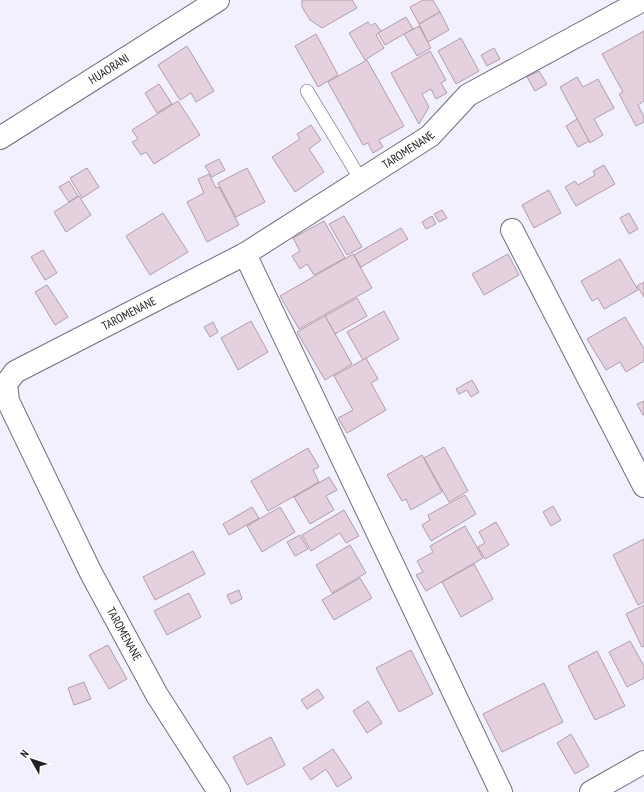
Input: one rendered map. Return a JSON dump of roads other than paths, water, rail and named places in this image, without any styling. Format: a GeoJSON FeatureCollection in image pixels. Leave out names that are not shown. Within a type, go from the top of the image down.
{"type":"FeatureCollection","features":[{"type":"Feature","properties":{"kind":"street","name":"HUAORANI"},"geometry":{"type":"LineString","coordinates":[[0,138],[218,0]]}},
{"type":"Feature","properties":{"kind":"street","name":"TAROMENANE"},"geometry":{"type":"LineString","coordinates":[[218,792],[157,695],[91,573],[8,401],[6,384],[15,372],[245,254],[430,136],[468,96],[643,0]]}},
{"type":"Feature","properties":{"kind":"street"},"geometry":{"type":"LineString","coordinates":[[512,230],[548,296],[644,485]]}},
{"type":"Feature","properties":{"kind":"street"},"geometry":{"type":"LineString","coordinates":[[245,254],[501,792]]}},
{"type":"Feature","properties":{"kind":"street"},"geometry":{"type":"LineString","coordinates":[[601,789],[644,762]]}},
{"type":"Feature","properties":{"kind":"lane"},"geometry":{"type":"LineString","coordinates":[[306,91],[361,180]]}}]}
